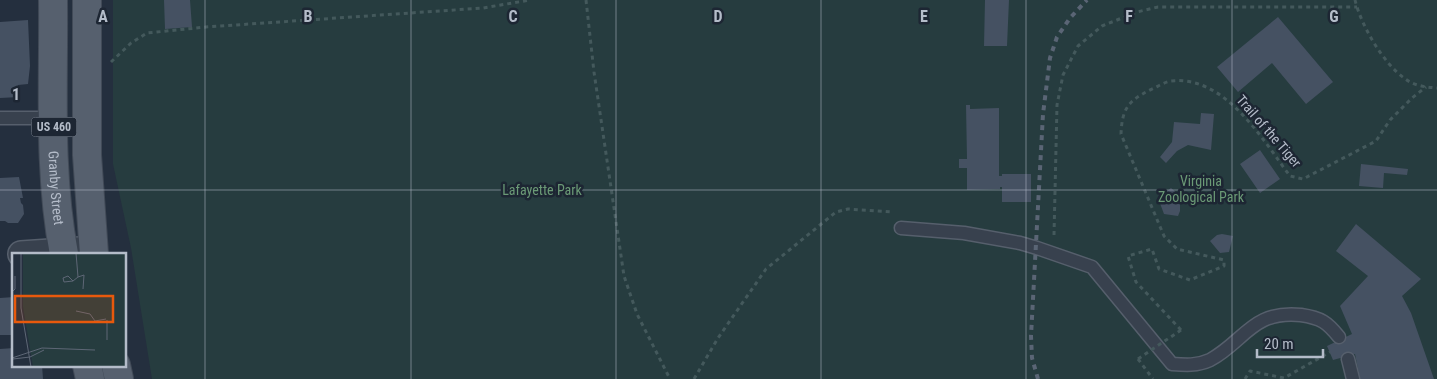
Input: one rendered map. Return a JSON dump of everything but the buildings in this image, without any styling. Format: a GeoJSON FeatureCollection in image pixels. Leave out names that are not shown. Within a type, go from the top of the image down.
{"type":"FeatureCollection","features":[{"type":"Feature","properties":{"kind":"main road","name":"Granby Street"},"geometry":{"type":"LineString","coordinates":[[53,0],[54,168],[64,253]]}},
{"type":"Feature","properties":{"kind":"main road","name":"US 460"},"geometry":{"type":"LineString","coordinates":[[87,0],[88,171],[94,252]]}},
{"type":"Feature","properties":{"kind":"main road"},"geometry":{"type":"LineString","coordinates":[[87,366],[90,379]]}},
{"type":"Feature","properties":{"kind":"main road"},"geometry":{"type":"LineString","coordinates":[[116,366],[119,379]]}},
{"type":"Feature","properties":{"kind":"street"},"geometry":{"type":"LineString","coordinates":[[64,253],[94,252]]}},
{"type":"Feature","properties":{"kind":"lane"},"geometry":{"type":"LineString","coordinates":[[0,118],[54,118]]}},
{"type":"Feature","properties":{"kind":"lane"},"geometry":{"type":"LineString","coordinates":[[901,228],[964,233],[1020,244],[1092,267],[1172,364],[1195,365],[1210,360],[1262,320],[1286,314],[1310,316],[1328,323],[1339,337]]}},
{"type":"Feature","properties":{"kind":"lane"},"geometry":{"type":"LineString","coordinates":[[1348,358],[1353,379]]}},
{"type":"Feature","properties":{"kind":"path"},"geometry":{"type":"LineString","coordinates":[[87,77],[96,77],[131,43],[147,33],[483,8],[530,0]]}},
{"type":"Feature","properties":{"kind":"path"},"geometry":{"type":"LineString","coordinates":[[586,0],[594,72],[624,276],[637,314],[670,379]]}},
{"type":"Feature","properties":{"kind":"path"},"geometry":{"type":"LineString","coordinates":[[1355,0],[1371,37],[1387,61],[1404,78],[1414,84],[1437,88]]}},
{"type":"Feature","properties":{"kind":"path"},"geometry":{"type":"LineString","coordinates":[[1054,254],[1057,105],[1063,75],[1078,46],[1102,26],[1137,12],[1158,7],[1357,7]]}},
{"type":"Feature","properties":{"kind":"path","name":"Trail of the Tiger"},"geometry":{"type":"LineString","coordinates":[[1154,379],[1138,359],[1181,330],[1136,282],[1128,256],[1152,249],[1159,269],[1190,280],[1224,266],[1224,260],[1177,249],[1164,236],[1121,134],[1122,116],[1135,98],[1169,81],[1193,81],[1202,85],[1236,106],[1290,176],[1303,180],[1376,141],[1390,120],[1426,87]]}},
{"type":"Feature","properties":{"kind":"path"},"geometry":{"type":"LineString","coordinates":[[694,379],[718,338],[766,269],[836,212],[848,209],[901,213]]}},
{"type":"Feature","properties":{"kind":"path"},"geometry":{"type":"LineString","coordinates":[[1245,379],[1250,371],[1284,378],[1330,352]]}},
{"type":"Feature","properties":{"kind":"green space","name":"Lafayette Park"},"geometry":{"type":"Polygon","coordinates":[[[113,0],[1437,0],[1437,379],[152,379],[131,248],[113,164],[113,0]]]}},
{"type":"Feature","properties":{"kind":"railway"},"geometry":{"type":"LineString","coordinates":[[1038,379],[1032,358],[1031,336],[1043,114],[1050,58],[1057,37],[1070,18],[1087,0]]}},
{"type":"Feature","properties":{"kind":"park label","name":"Virginia Zoological Park"},"geometry":{"type":"Point","coordinates":[1201,190]}}]}
